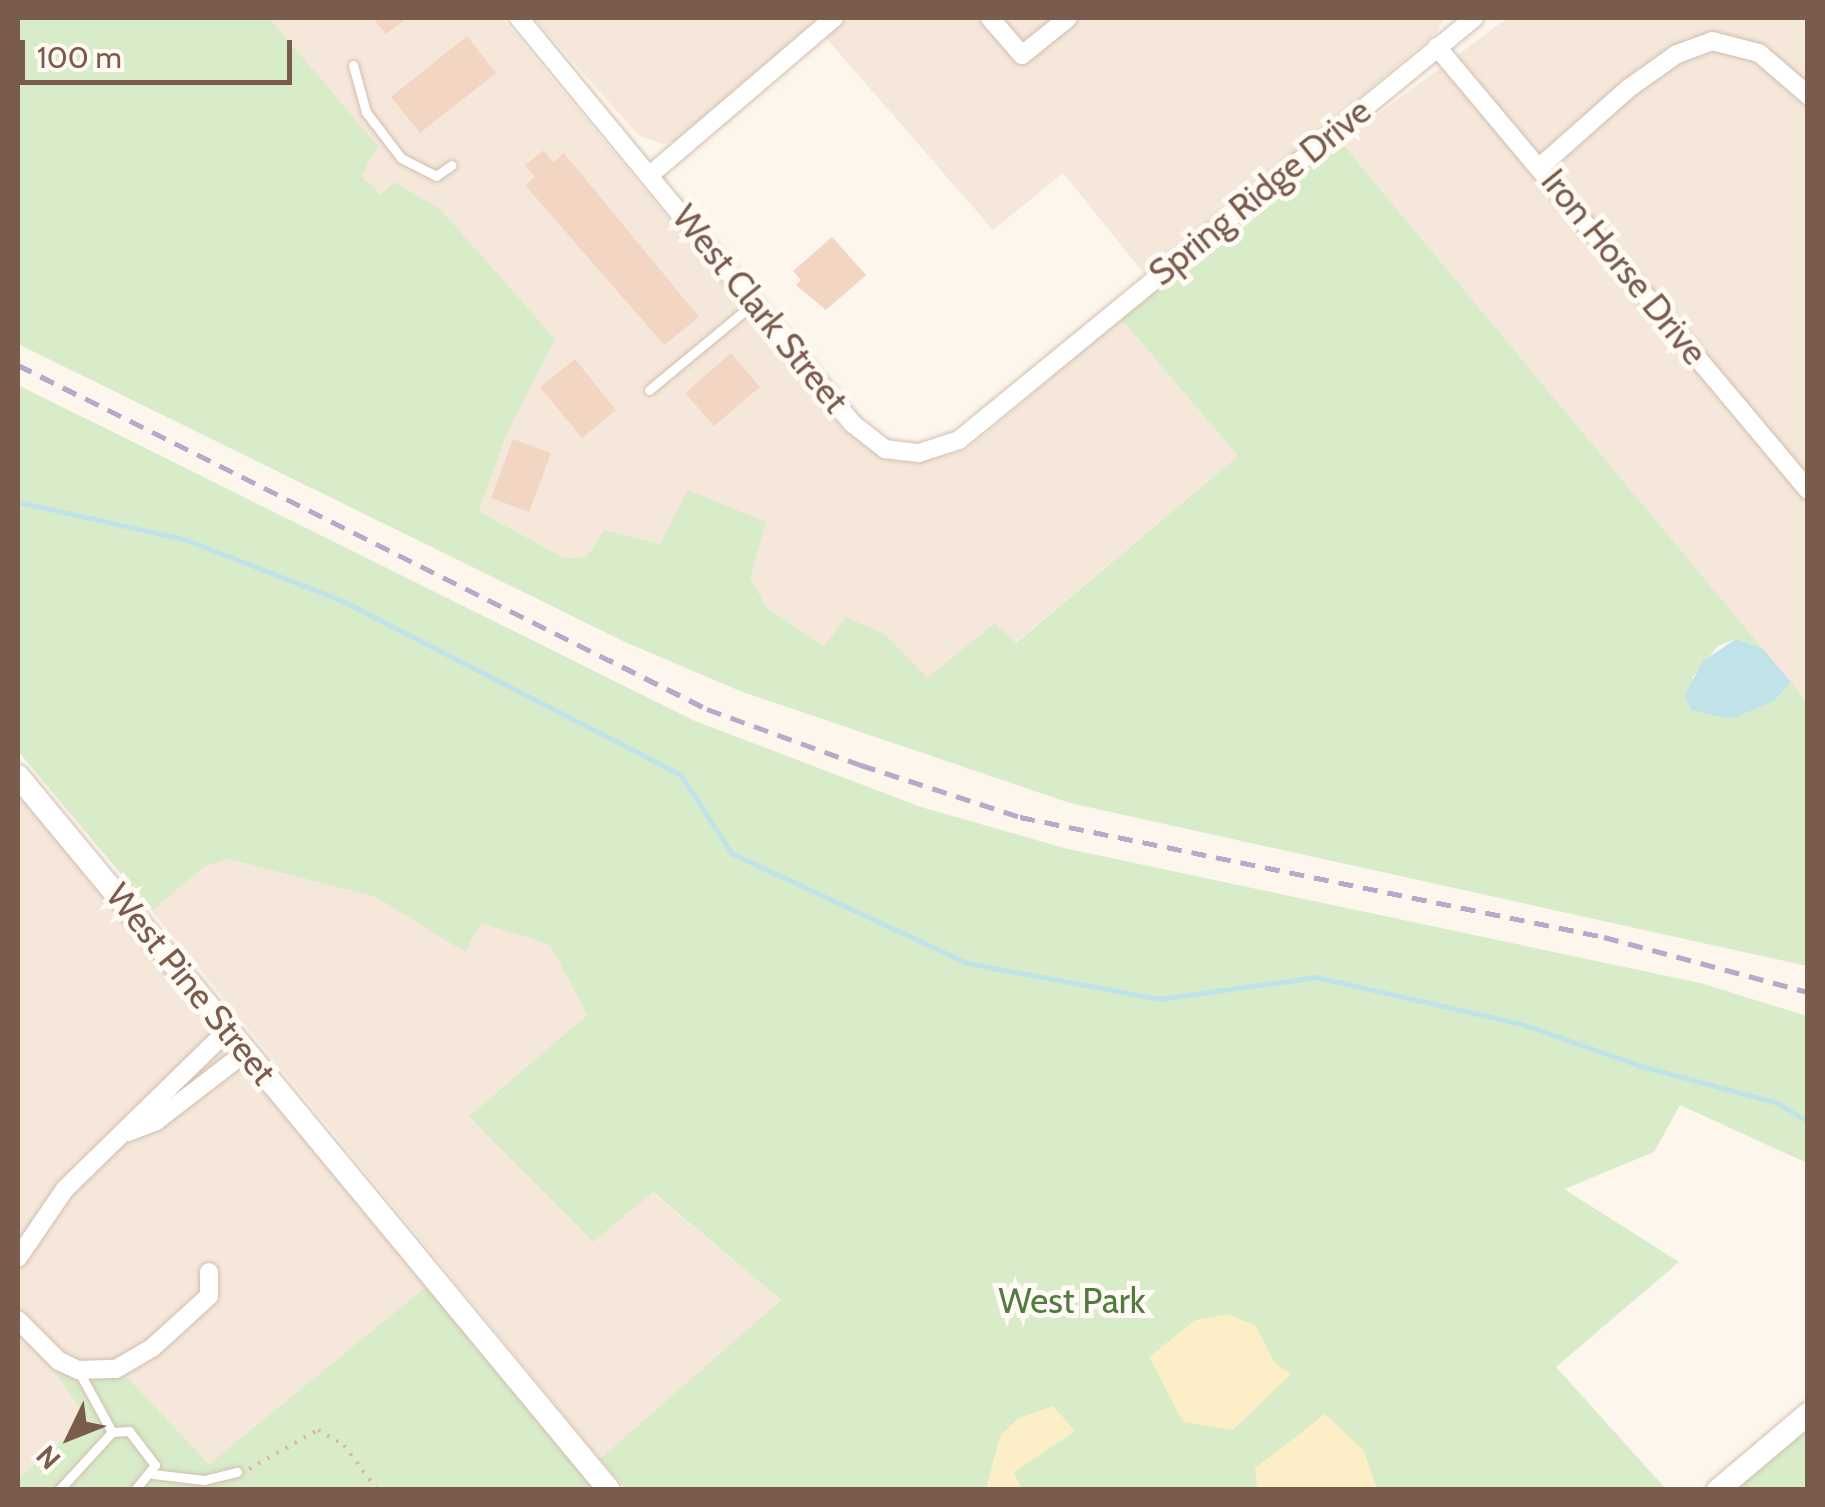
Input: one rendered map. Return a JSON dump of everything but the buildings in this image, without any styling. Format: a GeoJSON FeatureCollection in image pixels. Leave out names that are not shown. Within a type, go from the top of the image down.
{"type":"FeatureCollection","features":[{"type":"Feature","properties":{"kind":"street","name":"West Clark Street"},"geometry":{"type":"LineString","coordinates":[[518,18],[853,424],[872,441],[900,452],[958,440],[1047,368]]}},
{"type":"Feature","properties":{"kind":"street"},"geometry":{"type":"LineString","coordinates":[[650,175],[834,18]]}},
{"type":"Feature","properties":{"kind":"street"},"geometry":{"type":"LineString","coordinates":[[990,18],[1022,55],[1068,18]]}},
{"type":"Feature","properties":{"kind":"street","name":"Spring Ridge Drive"},"geometry":{"type":"LineString","coordinates":[[1047,368],[1468,20]]}},
{"type":"Feature","properties":{"kind":"street"},"geometry":{"type":"LineString","coordinates":[[1541,166],[1677,54],[1712,41],[1759,54],[1808,95]]}},
{"type":"Feature","properties":{"kind":"street","name":"Iron Horse Drive"},"geometry":{"type":"LineString","coordinates":[[1437,47],[1541,166],[1808,490]]}},
{"type":"Feature","properties":{"kind":"street","name":"West Pine Street"},"geometry":{"type":"LineString","coordinates":[[18,776],[609,1490]]}},
{"type":"Feature","properties":{"kind":"street"},"geometry":{"type":"LineString","coordinates":[[18,1258],[65,1188],[128,1132],[150,1102],[228,1030]]}},
{"type":"Feature","properties":{"kind":"street"},"geometry":{"type":"LineString","coordinates":[[128,1132],[156,1121],[246,1052]]}},
{"type":"Feature","properties":{"kind":"street"},"geometry":{"type":"LineString","coordinates":[[18,1320],[37,1344],[78,1370],[116,1369],[152,1348],[209,1296],[209,1272]]}},
{"type":"Feature","properties":{"kind":"street"},"geometry":{"type":"LineString","coordinates":[[1718,1490],[1808,1414]]}},
{"type":"Feature","properties":{"kind":"lane"},"geometry":{"type":"LineString","coordinates":[[353,65],[366,112],[401,158],[436,176],[452,164]]}},
{"type":"Feature","properties":{"kind":"lane"},"geometry":{"type":"LineString","coordinates":[[650,390],[754,304]]}},
{"type":"Feature","properties":{"kind":"lane"},"geometry":{"type":"LineString","coordinates":[[78,1370],[112,1432]]}},
{"type":"Feature","properties":{"kind":"lane"},"geometry":{"type":"LineString","coordinates":[[59,1490],[112,1432],[129,1431],[155,1464],[153,1474],[135,1490]]}},
{"type":"Feature","properties":{"kind":"lane"},"geometry":{"type":"LineString","coordinates":[[153,1474],[192,1480],[237,1472]]}},
{"type":"Feature","properties":{"kind":"path"},"geometry":{"type":"LineString","coordinates":[[237,1472],[291,1451],[318,1430],[344,1445],[377,1490]]}},
{"type":"Feature","properties":{"kind":"shaded area"},"geometry":{"type":"Polygon","coordinates":[[[269,18],[502,18],[844,430],[883,459],[915,463],[966,450],[1121,319],[1238,456],[1015,643],[995,623],[927,679],[885,634],[846,617],[824,646],[767,608],[688,491],[660,544],[604,530],[588,557],[564,558],[479,511],[508,431],[382,196],[360,176],[269,18]]]}},
{"type":"Feature","properties":{"kind":"shaded area"},"geometry":{"type":"Polygon","coordinates":[[[534,18],[1445,18],[1435,34],[1146,276],[1063,173],[993,230],[813,23],[674,142],[662,144],[638,135],[534,18]]]}},
{"type":"Feature","properties":{"kind":"shaded area"},"geometry":{"type":"Polygon","coordinates":[[[1507,18],[1807,18],[1807,703],[1341,142],[1507,18]]]}},
{"type":"Feature","properties":{"kind":"shaded area"},"geometry":{"type":"Polygon","coordinates":[[[18,792],[428,1285],[209,1464],[126,1376],[95,1380],[56,1373],[87,1419],[18,1478],[18,792]]]}},
{"type":"Feature","properties":{"kind":"shaded area"},"geometry":{"type":"Polygon","coordinates":[[[228,859],[376,897],[465,951],[481,923],[550,945],[587,1015],[470,1115],[652,1192],[782,1301],[600,1459],[152,911],[205,866],[228,859]]]}},
{"type":"Feature","properties":{"kind":"green space"},"geometry":{"type":"Polygon","coordinates":[[[269,18],[378,146],[361,176],[381,195],[394,182],[440,209],[555,339],[508,431],[479,511],[564,558],[587,557],[604,530],[660,544],[688,490],[766,522],[750,578],[767,608],[824,646],[846,617],[885,634],[927,678],[995,623],[1016,643],[1238,456],[1121,319],[1341,142],[1762,648],[1736,639],[1718,646],[1692,678],[1774,701],[1791,682],[1807,703],[1807,966],[1070,803],[740,691],[625,642],[18,344],[18,20],[269,18]]]}},
{"type":"Feature","properties":{"kind":"green space","name":"West Park"},"geometry":{"type":"Polygon","coordinates":[[[18,385],[695,721],[921,807],[1064,848],[1700,983],[1807,1016],[1807,1163],[1680,1105],[1654,1152],[1564,1189],[1679,1262],[1556,1367],[1666,1489],[626,1489],[600,1459],[781,1300],[653,1192],[593,1242],[469,1116],[587,1015],[550,945],[481,923],[465,952],[376,897],[228,859],[205,866],[152,911],[18,751],[18,385]]]}},
{"type":"Feature","properties":{"kind":"green space"},"geometry":{"type":"Polygon","coordinates":[[[428,1285],[597,1490],[18,1490],[18,1478],[87,1419],[55,1372],[95,1380],[126,1376],[209,1464],[428,1285]]]}},
{"type":"Feature","properties":{"kind":"green space"},"geometry":{"type":"Polygon","coordinates":[[[1807,1428],[1807,1489],[1735,1489],[1807,1428]]]}},
{"type":"Feature","properties":{"kind":"sand"},"geometry":{"type":"Polygon","coordinates":[[[1228,1314],[1256,1326],[1275,1363],[1291,1374],[1233,1430],[1183,1422],[1149,1357],[1195,1320],[1228,1314]]]}},
{"type":"Feature","properties":{"kind":"sand"},"geometry":{"type":"Polygon","coordinates":[[[1053,1406],[1075,1431],[1014,1472],[1021,1489],[986,1489],[1000,1436],[1019,1418],[1053,1406]]]}},
{"type":"Feature","properties":{"kind":"sand"},"geometry":{"type":"Polygon","coordinates":[[[1325,1414],[1364,1451],[1377,1489],[1257,1489],[1255,1468],[1325,1414]]]}},
{"type":"Feature","properties":{"kind":"water"},"geometry":{"type":"Polygon","coordinates":[[[1736,639],[1762,648],[1791,682],[1774,701],[1731,719],[1691,710],[1685,695],[1703,661],[1736,639]]]}},
{"type":"Feature","properties":{"kind":"waterway"},"geometry":{"type":"LineString","coordinates":[[18,502],[184,539],[343,601],[681,775],[731,853],[967,963],[1160,999],[1316,977],[1522,1024],[1641,1066],[1778,1103],[1808,1122]]}},
{"type":"Feature","properties":{"kind":"railway"},"geometry":{"type":"LineString","coordinates":[[18,365],[707,709],[861,765],[1020,817],[1604,937],[1808,992]]}}]}
